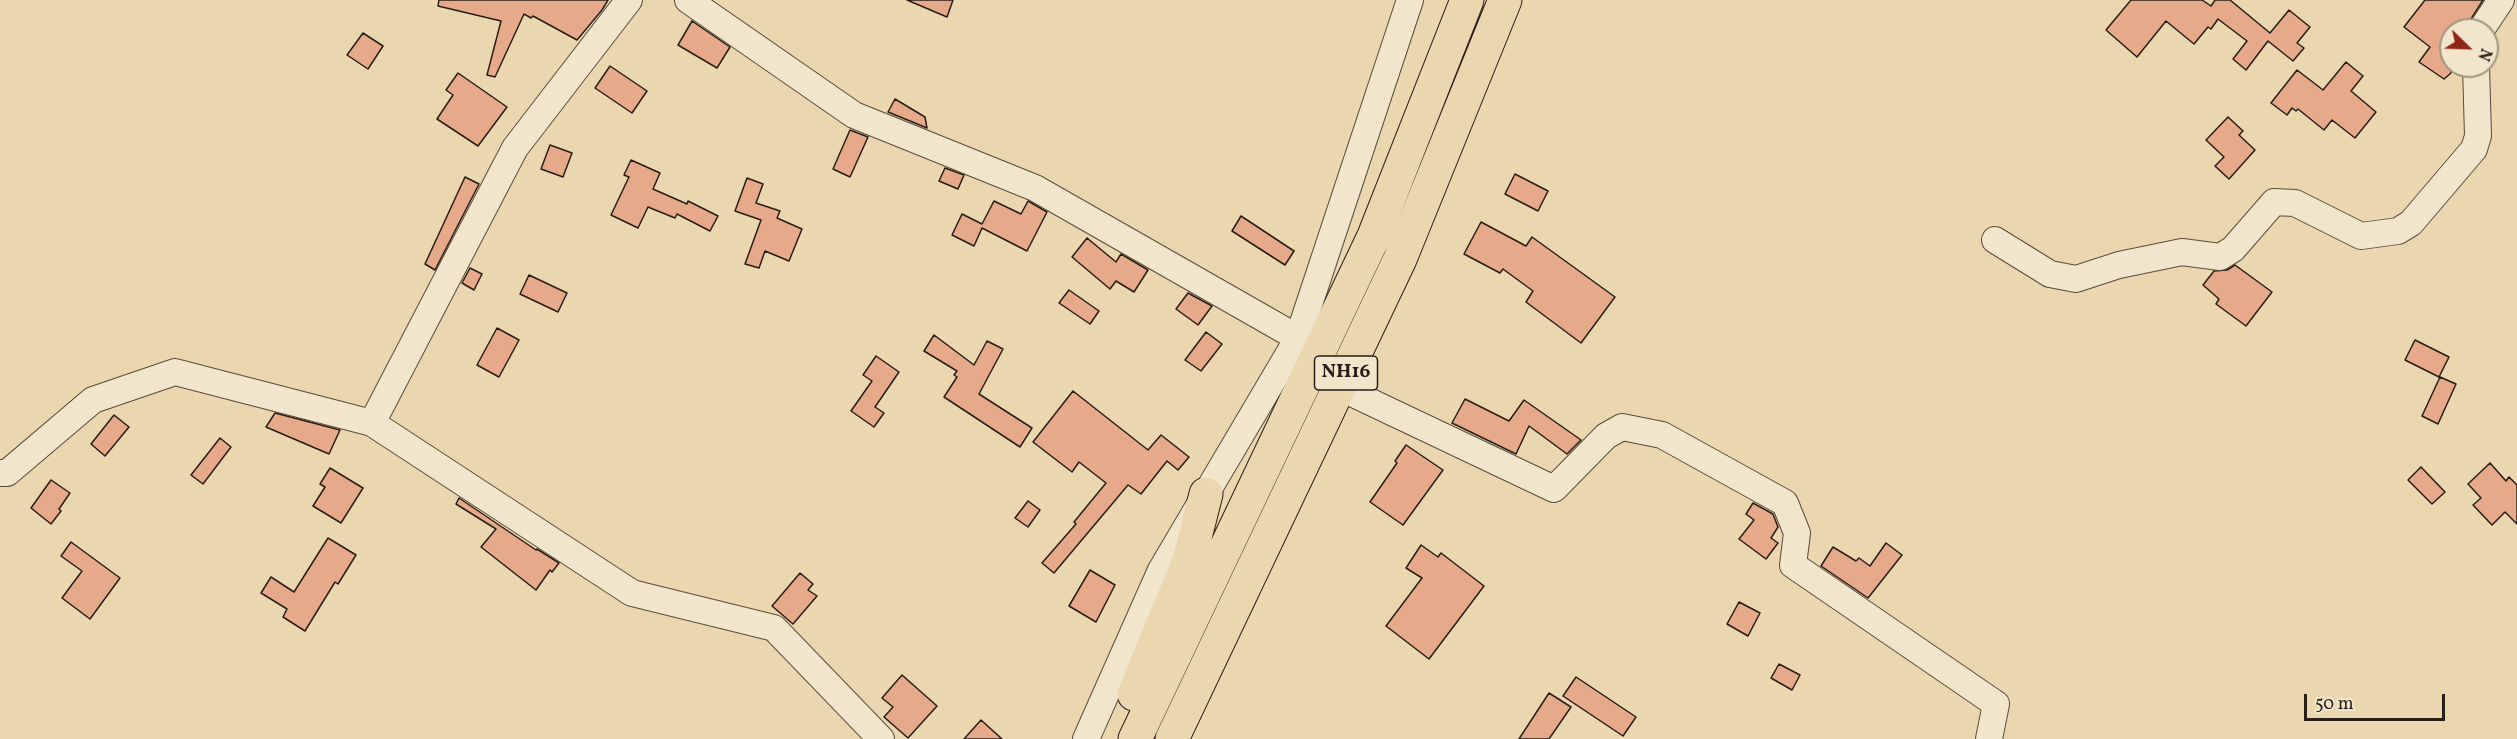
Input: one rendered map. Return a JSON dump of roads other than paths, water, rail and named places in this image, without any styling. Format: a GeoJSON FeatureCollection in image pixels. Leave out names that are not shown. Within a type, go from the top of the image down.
{"type":"FeatureCollection","features":[{"type":"Feature","properties":{"kind":"highway","name":"NH16"},"geometry":{"type":"LineString","coordinates":[[1135,739],[1374,236],[1467,0]]}},
{"type":"Feature","properties":{"kind":"highway","name":"NH16"},"geometry":{"type":"LineString","coordinates":[[1172,739],[1400,259],[1504,0]]}},
{"type":"Feature","properties":{"kind":"highway"},"geometry":{"type":"LineString","coordinates":[[1122,739],[1131,700],[1189,561],[1206,495]]}},
{"type":"Feature","properties":{"kind":"street"},"geometry":{"type":"LineString","coordinates":[[372,423],[515,148],[629,0]]}},
{"type":"Feature","properties":{"kind":"street"},"geometry":{"type":"LineString","coordinates":[[688,0],[854,115],[1035,188],[1298,338]]}},
{"type":"Feature","properties":{"kind":"street"},"geometry":{"type":"LineString","coordinates":[[1086,739],[1161,570],[1298,338],[1410,0]]}},
{"type":"Feature","properties":{"kind":"street"},"geometry":{"type":"LineString","coordinates":[[2489,18],[2501,0]]}},
{"type":"Feature","properties":{"kind":"street"},"geometry":{"type":"LineString","coordinates":[[1995,240],[2050,273],[2076,279],[2119,264],[2182,252],[2220,257],[2233,249],[2274,202],[2295,202],[2361,236],[2398,231],[2411,223],[2474,149],[2478,136],[2476,78]]}},
{"type":"Feature","properties":{"kind":"street"},"geometry":{"type":"LineString","coordinates":[[0,473],[7,473],[93,400],[175,372],[372,423],[632,592],[774,628],[881,739]]}},
{"type":"Feature","properties":{"kind":"street"},"geometry":{"type":"LineString","coordinates":[[1339,387],[1554,489],[1606,436],[1622,427],[1662,435],[1785,503],[1797,532],[1793,565],[1996,704],[1989,739]]}}]}
